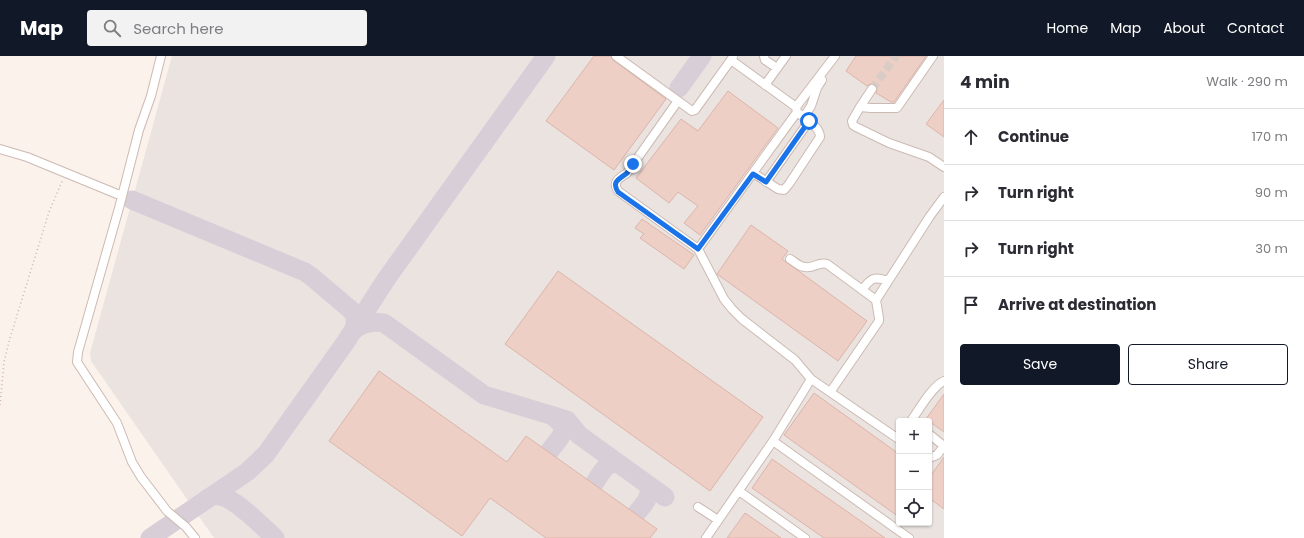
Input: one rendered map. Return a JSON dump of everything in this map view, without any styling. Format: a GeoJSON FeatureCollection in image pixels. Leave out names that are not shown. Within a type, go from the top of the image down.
{"type":"FeatureCollection","features":[{"type":"Feature","properties":{"kind":"lane"},"geometry":{"type":"LineString","coordinates":[[161,56],[151,96],[139,130],[78,352],[77,362],[117,423],[132,462],[141,476],[167,511],[186,527],[195,538]]}},
{"type":"Feature","properties":{"kind":"lane"},"geometry":{"type":"LineString","coordinates":[[616,56],[692,111],[695,110],[732,58],[819,130],[820,137],[786,188],[781,190],[753,174]]}},
{"type":"Feature","properties":{"kind":"lane"},"geometry":{"type":"LineString","coordinates":[[764,56],[765,60],[777,68]]}},
{"type":"Feature","properties":{"kind":"lane"},"geometry":{"type":"LineString","coordinates":[[765,85],[786,56]]}},
{"type":"Feature","properties":{"kind":"lane"},"geometry":{"type":"LineString","coordinates":[[766,182],[801,115],[818,77],[835,56]]}},
{"type":"Feature","properties":{"kind":"lane"},"geometry":{"type":"LineString","coordinates":[[860,106],[871,108],[897,108],[933,56]]}},
{"type":"Feature","properties":{"kind":"lane"},"geometry":{"type":"LineString","coordinates":[[698,249],[747,181],[801,115],[811,106],[817,88],[826,74],[829,65]]}},
{"type":"Feature","properties":{"kind":"lane"},"geometry":{"type":"LineString","coordinates":[[872,90],[852,120],[853,125],[889,143],[929,157],[944,167]]}},
{"type":"Feature","properties":{"kind":"lane"},"geometry":{"type":"LineString","coordinates":[[675,105],[627,172],[615,183],[615,187],[618,192],[698,249],[724,299],[742,319],[795,360],[811,378],[896,437]]}},
{"type":"Feature","properties":{"kind":"lane"},"geometry":{"type":"LineString","coordinates":[[0,149],[27,157],[122,196]]}},
{"type":"Feature","properties":{"kind":"lane"},"geometry":{"type":"LineString","coordinates":[[831,391],[879,322],[876,300],[944,197]]}},
{"type":"Feature","properties":{"kind":"lane"},"geometry":{"type":"LineString","coordinates":[[790,259],[804,267],[824,263],[876,300]]}},
{"type":"Feature","properties":{"kind":"lane"},"geometry":{"type":"LineString","coordinates":[[862,290],[874,278],[888,281]]}},
{"type":"Feature","properties":{"kind":"lane"},"geometry":{"type":"LineString","coordinates":[[706,538],[773,441],[811,378]]}},
{"type":"Feature","properties":{"kind":"lane"},"geometry":{"type":"LineString","coordinates":[[914,418],[936,386],[944,381]]}},
{"type":"Feature","properties":{"kind":"lane"},"geometry":{"type":"LineString","coordinates":[[932,436],[944,446],[936,455],[932,457]]}},
{"type":"Feature","properties":{"kind":"lane"},"geometry":{"type":"LineString","coordinates":[[773,441],[909,538]]}},
{"type":"Feature","properties":{"kind":"lane"},"geometry":{"type":"LineString","coordinates":[[739,491],[805,538]]}},
{"type":"Feature","properties":{"kind":"lane"},"geometry":{"type":"LineString","coordinates":[[698,507],[718,520]]}},
{"type":"Feature","properties":{"kind":"path"},"geometry":{"type":"LineString","coordinates":[[0,405],[4,362],[10,338],[48,212],[66,173]]}},
{"type":"Feature","properties":{"kind":"shaded area"},"geometry":{"type":"Polygon","coordinates":[[[172,56],[944,56],[944,538],[214,538],[91,361],[90,353],[172,56]]]}},
{"type":"Feature","properties":{"kind":"building"},"geometry":{"type":"Polygon","coordinates":[[[594,56],[611,56],[613,60],[666,99],[614,170],[546,121],[594,56]]]}},
{"type":"Feature","properties":{"kind":"building"},"geometry":{"type":"Polygon","coordinates":[[[856,56],[926,56],[894,102],[891,102],[876,93],[877,89],[875,84],[870,84],[867,86],[846,71],[856,56]]]}},
{"type":"Feature","properties":{"kind":"building"},"geometry":{"type":"Polygon","coordinates":[[[728,91],[778,128],[700,235],[684,223],[698,206],[678,192],[669,203],[636,178],[681,119],[698,131],[728,91]]]}},
{"type":"Feature","properties":{"kind":"building"},"geometry":{"type":"Polygon","coordinates":[[[944,100],[944,137],[926,124],[944,100]]]}},
{"type":"Feature","properties":{"kind":"building"},"geometry":{"type":"Polygon","coordinates":[[[642,219],[694,255],[684,269],[640,238],[644,234],[635,228],[642,219]]]}},
{"type":"Feature","properties":{"kind":"building"},"geometry":{"type":"Polygon","coordinates":[[[751,225],[788,251],[782,259],[867,321],[838,361],[717,274],[751,225]]]}},
{"type":"Feature","properties":{"kind":"building"},"geometry":{"type":"Polygon","coordinates":[[[558,271],[763,417],[710,491],[505,344],[558,271]]]}},
{"type":"Feature","properties":{"kind":"building"},"geometry":{"type":"Polygon","coordinates":[[[379,371],[507,462],[526,436],[657,529],[650,538],[546,538],[490,498],[462,536],[329,441],[379,371]]]}},
{"type":"Feature","properties":{"kind":"building"},"geometry":{"type":"Polygon","coordinates":[[[814,393],[896,452],[896,515],[784,435],[814,393]]]}},
{"type":"Feature","properties":{"kind":"building"},"geometry":{"type":"Polygon","coordinates":[[[944,394],[944,432],[932,423],[932,418],[927,418],[944,394]]]}},
{"type":"Feature","properties":{"kind":"building"},"geometry":{"type":"Polygon","coordinates":[[[944,457],[944,509],[932,500],[932,474],[944,457]]]}},
{"type":"Feature","properties":{"kind":"building"},"geometry":{"type":"Polygon","coordinates":[[[772,459],[885,538],[824,538],[752,488],[772,459]]]}},
{"type":"Feature","properties":{"kind":"building"},"geometry":{"type":"Polygon","coordinates":[[[745,513],[781,538],[727,538],[745,513]]]}},
{"type":"Feature","properties":{"kind":"taxiway"},"geometry":{"type":"LineString","coordinates":[[150,538],[247,472],[266,454],[345,343],[387,278],[546,56]]}},
{"type":"Feature","properties":{"kind":"taxiway"},"geometry":{"type":"LineString","coordinates":[[679,88],[702,56]]}},
{"type":"Feature","properties":{"kind":"taxiway"},"geometry":{"type":"LineString","coordinates":[[132,200],[305,272],[351,310],[355,320],[353,331]]}},
{"type":"Feature","properties":{"kind":"taxiway"},"geometry":{"type":"LineString","coordinates":[[353,331],[368,323],[384,323],[484,395],[567,420],[579,435],[665,497]]}},
{"type":"Feature","properties":{"kind":"taxiway"},"geometry":{"type":"LineString","coordinates":[[549,452],[560,437],[563,429],[557,420],[551,415]]}},
{"type":"Feature","properties":{"kind":"taxiway"},"geometry":{"type":"LineString","coordinates":[[594,484],[604,469],[611,464],[620,464]]}},
{"type":"Feature","properties":{"kind":"taxiway"},"geometry":{"type":"LineString","coordinates":[[636,514],[645,503],[649,495],[646,483]]}},
{"type":"Feature","properties":{"kind":"taxiway"},"geometry":{"type":"LineString","coordinates":[[208,498],[218,496],[233,502],[249,514],[275,538]]}},
{"type":"Feature","properties":{"kind":"tunnel"},"geometry":{"type":"LineString","coordinates":[[872,89],[896,56]]}},
{"type":"Feature","properties":{"kind":"route"},"geometry":{"type":"LineString","coordinates":[[633,164],[615,183],[615,187],[618,192],[698,249],[753,174],[766,182],[809,121]]}}]}
